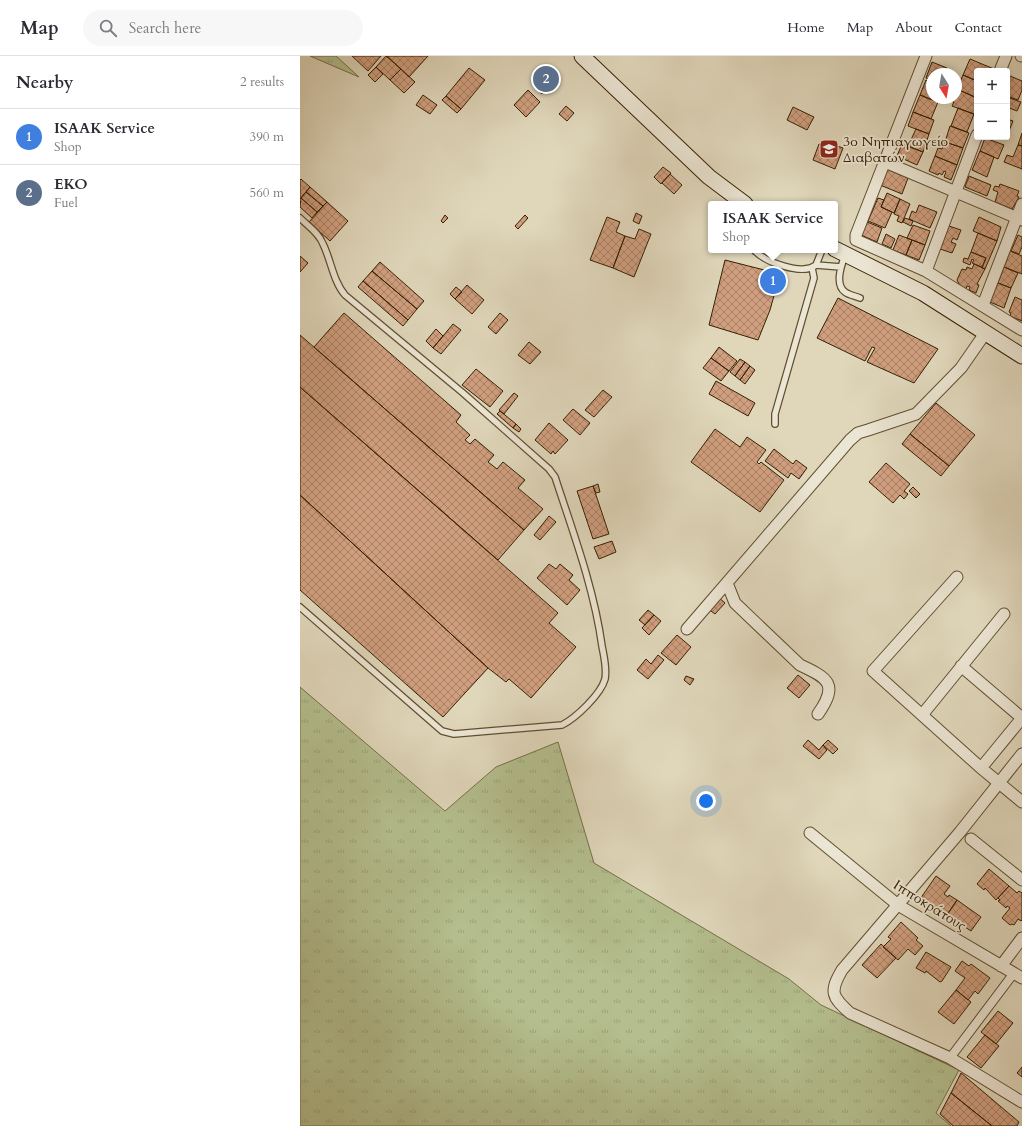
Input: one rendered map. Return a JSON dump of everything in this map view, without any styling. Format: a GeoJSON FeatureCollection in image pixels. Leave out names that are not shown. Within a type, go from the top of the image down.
{"type":"FeatureCollection","features":[{"type":"Feature","properties":{"kind":"main road"},"geometry":{"type":"LineString","coordinates":[[582,56],[709,176],[740,201]]}},
{"type":"Feature","properties":{"kind":"main road"},"geometry":{"type":"LineString","coordinates":[[840,257],[923,293],[1022,356]]}},
{"type":"Feature","properties":{"kind":"street"},"geometry":{"type":"LineString","coordinates":[[926,56],[856,235],[856,240],[926,271],[1022,330]]}},
{"type":"Feature","properties":{"kind":"street"},"geometry":{"type":"LineString","coordinates":[[1001,68],[1006,56]]}},
{"type":"Feature","properties":{"kind":"street"},"geometry":{"type":"LineString","coordinates":[[926,271],[975,140]]}},
{"type":"Feature","properties":{"kind":"street"},"geometry":{"type":"LineString","coordinates":[[885,162],[1020,219]]}},
{"type":"Feature","properties":{"kind":"street"},"geometry":{"type":"LineString","coordinates":[[983,305],[1020,219],[1022,204]]}},
{"type":"Feature","properties":{"kind":"street"},"geometry":{"type":"LineString","coordinates":[[688,628],[850,440],[863,432],[916,414],[961,368],[986,332]]}},
{"type":"Feature","properties":{"kind":"street"},"geometry":{"type":"LineString","coordinates":[[957,577],[873,671],[981,768],[1000,782],[1022,802]]}},
{"type":"Feature","properties":{"kind":"street"},"geometry":{"type":"LineString","coordinates":[[727,582],[735,603],[800,665],[814,670],[826,680],[829,687],[829,696],[818,714]]}},
{"type":"Feature","properties":{"kind":"street"},"geometry":{"type":"LineString","coordinates":[[922,715],[1004,614]]}},
{"type":"Feature","properties":{"kind":"street"},"geometry":{"type":"LineString","coordinates":[[961,666],[1022,718],[981,768]]}},
{"type":"Feature","properties":{"kind":"street"},"geometry":{"type":"LineString","coordinates":[[1022,754],[898,905],[842,970],[835,982],[834,993],[836,1001],[850,1012],[950,1058],[1022,1102]]}},
{"type":"Feature","properties":{"kind":"street","name":"Ιπποκράτους"},"geometry":{"type":"LineString","coordinates":[[810,833],[898,905],[1018,976]]}},
{"type":"Feature","properties":{"kind":"street"},"geometry":{"type":"LineString","coordinates":[[970,839],[1022,880]]}},
{"type":"Feature","properties":{"kind":"street"},"geometry":{"type":"LineString","coordinates":[[1001,966],[1022,938]]}},
{"type":"Feature","properties":{"kind":"street"},"geometry":{"type":"LineString","coordinates":[[950,1058],[1018,976]]}},
{"type":"Feature","properties":{"kind":"lane"},"geometry":{"type":"LineString","coordinates":[[300,218],[323,242],[340,289],[345,295],[463,393],[549,469],[555,477],[589,582],[599,621],[606,670],[604,680],[581,711],[571,720],[562,725],[454,734],[442,731],[300,607]]}},
{"type":"Feature","properties":{"kind":"lane"},"geometry":{"type":"LineString","coordinates":[[758,253],[767,260],[804,270],[840,257],[840,278],[842,288],[844,292],[860,298]]}},
{"type":"Feature","properties":{"kind":"lane"},"geometry":{"type":"LineString","coordinates":[[775,424],[775,414],[814,278],[814,267],[821,253]]}},
{"type":"Feature","properties":{"kind":"green space"},"geometry":{"type":"Polygon","coordinates":[[[310,56],[336,56],[359,77],[310,56]]]}},
{"type":"Feature","properties":{"kind":"green space"},"geometry":{"type":"Polygon","coordinates":[[[300,687],[445,811],[496,767],[558,742],[594,863],[789,979],[821,1005],[959,1070],[936,1113],[951,1126],[300,1126],[300,687]]]}},
{"type":"Feature","properties":{"kind":"building"},"geometry":{"type":"Polygon","coordinates":[[[352,56],[381,56],[368,71],[352,56]]]}},
{"type":"Feature","properties":{"kind":"building"},"geometry":{"type":"Polygon","coordinates":[[[386,56],[401,69],[390,80],[376,67],[386,56]]]}},
{"type":"Feature","properties":{"kind":"building"},"geometry":{"type":"Polygon","coordinates":[[[387,56],[428,56],[409,77],[387,56]]]}},
{"type":"Feature","properties":{"kind":"building"},"geometry":{"type":"Polygon","coordinates":[[[970,59],[992,68],[974,68],[974,80],[963,75],[970,59]]]}},
{"type":"Feature","properties":{"kind":"building"},"geometry":{"type":"Polygon","coordinates":[[[932,62],[947,68],[930,68],[932,62]]]}},
{"type":"Feature","properties":{"kind":"building"},"geometry":{"type":"Polygon","coordinates":[[[376,67],[383,74],[375,82],[368,75],[376,67]]]}},
{"type":"Feature","properties":{"kind":"building"},"geometry":{"type":"Polygon","coordinates":[[[469,68],[485,80],[461,109],[446,96],[469,68]]]}},
{"type":"Feature","properties":{"kind":"building"},"geometry":{"type":"Polygon","coordinates":[[[401,69],[415,82],[404,93],[390,80],[401,69]]]}},
{"type":"Feature","properties":{"kind":"building"},"geometry":{"type":"Polygon","coordinates":[[[548,73],[555,80],[542,94],[534,87],[548,73]]]}},
{"type":"Feature","properties":{"kind":"building"},"geometry":{"type":"Polygon","coordinates":[[[963,75],[974,80],[974,97],[962,91],[963,75]]]}},
{"type":"Feature","properties":{"kind":"building"},"geometry":{"type":"Polygon","coordinates":[[[1010,76],[1022,81],[1022,90],[1018,100],[1010,97],[1010,76]]]}},
{"type":"Feature","properties":{"kind":"building"},"geometry":{"type":"Polygon","coordinates":[[[926,80],[926,97],[920,95],[926,80]]]}},
{"type":"Feature","properties":{"kind":"building"},"geometry":{"type":"Polygon","coordinates":[[[528,90],[540,102],[526,117],[514,105],[528,90]]]}},
{"type":"Feature","properties":{"kind":"building"},"geometry":{"type":"Polygon","coordinates":[[[962,91],[974,97],[974,114],[952,106],[953,104],[962,104],[962,91]]]}},
{"type":"Feature","properties":{"kind":"building"},"geometry":{"type":"Polygon","coordinates":[[[423,95],[437,105],[430,114],[416,105],[423,95]]]}},
{"type":"Feature","properties":{"kind":"building"},"geometry":{"type":"Polygon","coordinates":[[[920,95],[926,97],[926,104],[937,104],[931,119],[913,112],[920,95]]]}},
{"type":"Feature","properties":{"kind":"building"},"geometry":{"type":"Polygon","coordinates":[[[446,96],[461,109],[457,113],[442,100],[446,96]]]}},
{"type":"Feature","properties":{"kind":"building"},"geometry":{"type":"Polygon","coordinates":[[[1010,98],[1021,102],[1017,111],[1010,108],[1010,98]]]}},
{"type":"Feature","properties":{"kind":"building"},"geometry":{"type":"Polygon","coordinates":[[[566,106],[574,113],[567,121],[559,114],[566,106]]]}},
{"type":"Feature","properties":{"kind":"building"},"geometry":{"type":"Polygon","coordinates":[[[793,107],[814,117],[807,130],[787,120],[793,107]]]}},
{"type":"Feature","properties":{"kind":"building"},"geometry":{"type":"Polygon","coordinates":[[[958,108],[974,114],[967,132],[951,126],[958,108]]]}},
{"type":"Feature","properties":{"kind":"building"},"geometry":{"type":"Polygon","coordinates":[[[913,112],[934,120],[929,134],[908,126],[913,112]]]}},
{"type":"Feature","properties":{"kind":"building"},"geometry":{"type":"Polygon","coordinates":[[[1010,120],[1013,121],[1010,128],[1010,120]]]}},
{"type":"Feature","properties":{"kind":"building"},"geometry":{"type":"Polygon","coordinates":[[[950,126],[969,133],[963,148],[945,142],[950,126]]]}},
{"type":"Feature","properties":{"kind":"building"},"geometry":{"type":"Polygon","coordinates":[[[916,129],[929,134],[923,152],[908,146],[916,129]]]}},
{"type":"Feature","properties":{"kind":"building"},"geometry":{"type":"Polygon","coordinates":[[[1022,133],[1022,146],[1018,145],[1022,133]]]}},
{"type":"Feature","properties":{"kind":"building"},"geometry":{"type":"Polygon","coordinates":[[[984,140],[990,140],[1004,145],[998,159],[980,151],[984,140]]]}},
{"type":"Feature","properties":{"kind":"building"},"geometry":{"type":"Polygon","coordinates":[[[945,142],[963,148],[957,165],[935,156],[938,148],[942,149],[945,142]]]}},
{"type":"Feature","properties":{"kind":"building"},"geometry":{"type":"Polygon","coordinates":[[[819,144],[832,149],[834,145],[843,148],[835,169],[813,160],[819,144]]]}},
{"type":"Feature","properties":{"kind":"building"},"geometry":{"type":"Polygon","coordinates":[[[902,144],[923,152],[917,165],[897,156],[902,144]]]}},
{"type":"Feature","properties":{"kind":"building"},"geometry":{"type":"Polygon","coordinates":[[[1018,145],[1022,146],[1022,169],[1004,162],[1007,155],[1013,157],[1018,145]]]}},
{"type":"Feature","properties":{"kind":"building"},"geometry":{"type":"Polygon","coordinates":[[[980,151],[994,157],[987,177],[972,170],[980,151]]]}},
{"type":"Feature","properties":{"kind":"building"},"geometry":{"type":"Polygon","coordinates":[[[935,156],[957,165],[951,180],[944,177],[946,172],[944,171],[942,175],[939,173],[938,175],[929,171],[935,156]]]}},
{"type":"Feature","properties":{"kind":"building"},"geometry":{"type":"Polygon","coordinates":[[[663,167],[671,173],[661,184],[654,177],[663,167]]]}},
{"type":"Feature","properties":{"kind":"building"},"geometry":{"type":"Polygon","coordinates":[[[887,169],[908,178],[902,194],[880,185],[887,169]]]}},
{"type":"Feature","properties":{"kind":"building"},"geometry":{"type":"Polygon","coordinates":[[[670,174],[682,185],[674,194],[662,183],[670,174]]]}},
{"type":"Feature","properties":{"kind":"building"},"geometry":{"type":"Polygon","coordinates":[[[969,176],[991,185],[987,196],[965,187],[969,176]]]}},
{"type":"Feature","properties":{"kind":"building"},"geometry":{"type":"Polygon","coordinates":[[[301,179],[310,187],[300,199],[300,180],[301,179]]]}},
{"type":"Feature","properties":{"kind":"building"},"geometry":{"type":"Polygon","coordinates":[[[1000,184],[1019,191],[1017,196],[1019,197],[1012,209],[995,202],[998,192],[993,190],[995,186],[999,187],[1000,184]]]}},
{"type":"Feature","properties":{"kind":"building"},"geometry":{"type":"Polygon","coordinates":[[[310,187],[327,202],[323,206],[306,192],[310,187]]]}},
{"type":"Feature","properties":{"kind":"building"},"geometry":{"type":"Polygon","coordinates":[[[306,192],[323,206],[317,212],[301,198],[306,192]]]}},
{"type":"Feature","properties":{"kind":"building"},"geometry":{"type":"Polygon","coordinates":[[[887,193],[900,199],[894,213],[881,207],[887,193]]]}},
{"type":"Feature","properties":{"kind":"building"},"geometry":{"type":"Polygon","coordinates":[[[301,198],[317,212],[312,218],[300,207],[301,198]]]}},
{"type":"Feature","properties":{"kind":"building"},"geometry":{"type":"Polygon","coordinates":[[[878,198],[884,200],[881,207],[892,212],[885,228],[868,221],[878,198]]]}},
{"type":"Feature","properties":{"kind":"building"},"geometry":{"type":"Polygon","coordinates":[[[900,199],[910,204],[902,223],[897,221],[899,216],[894,214],[900,199]]]}},
{"type":"Feature","properties":{"kind":"building"},"geometry":{"type":"Polygon","coordinates":[[[327,202],[348,221],[330,241],[309,222],[327,202]]]}},
{"type":"Feature","properties":{"kind":"building"},"geometry":{"type":"Polygon","coordinates":[[[919,205],[937,212],[930,228],[909,219],[912,211],[916,213],[919,205]]]}},
{"type":"Feature","properties":{"kind":"building"},"geometry":{"type":"Polygon","coordinates":[[[636,213],[642,216],[639,224],[633,221],[636,213]]]}},
{"type":"Feature","properties":{"kind":"building"},"geometry":{"type":"Polygon","coordinates":[[[445,215],[448,218],[443,223],[441,221],[445,215]]]}},
{"type":"Feature","properties":{"kind":"building"},"geometry":{"type":"Polygon","coordinates":[[[525,215],[528,218],[518,229],[515,226],[525,215]]]}},
{"type":"Feature","properties":{"kind":"building"},"geometry":{"type":"Polygon","coordinates":[[[607,217],[620,222],[616,232],[625,236],[613,268],[590,260],[607,217]]]}},
{"type":"Feature","properties":{"kind":"building"},"geometry":{"type":"Polygon","coordinates":[[[979,217],[1001,227],[997,241],[973,231],[979,217]]]}},
{"type":"Feature","properties":{"kind":"building"},"geometry":{"type":"Polygon","coordinates":[[[905,218],[913,221],[911,226],[903,222],[905,218]]]}},
{"type":"Feature","properties":{"kind":"building"},"geometry":{"type":"Polygon","coordinates":[[[867,222],[882,228],[877,242],[861,235],[867,222]]]}},
{"type":"Feature","properties":{"kind":"building"},"geometry":{"type":"Polygon","coordinates":[[[913,225],[930,231],[925,245],[907,238],[913,225]]]}},
{"type":"Feature","properties":{"kind":"building"},"geometry":{"type":"Polygon","coordinates":[[[949,226],[961,230],[957,240],[953,238],[951,242],[956,244],[952,253],[940,249],[949,226]]]}},
{"type":"Feature","properties":{"kind":"building"},"geometry":{"type":"Polygon","coordinates":[[[639,229],[651,234],[634,277],[613,268],[625,236],[635,239],[639,229]]]}},
{"type":"Feature","properties":{"kind":"building"},"geometry":{"type":"Polygon","coordinates":[[[978,233],[997,241],[985,269],[982,268],[986,258],[971,252],[978,233]]]}},
{"type":"Feature","properties":{"kind":"building"},"geometry":{"type":"Polygon","coordinates":[[[886,234],[895,239],[891,248],[882,244],[886,234]]]}},
{"type":"Feature","properties":{"kind":"building"},"geometry":{"type":"Polygon","coordinates":[[[899,235],[912,240],[906,255],[893,250],[899,235]]]}},
{"type":"Feature","properties":{"kind":"building"},"geometry":{"type":"Polygon","coordinates":[[[1018,235],[1022,237],[1022,247],[1019,254],[1011,251],[1018,235]]]}},
{"type":"Feature","properties":{"kind":"building"},"geometry":{"type":"Polygon","coordinates":[[[912,240],[925,245],[919,260],[906,255],[912,240]]]}},
{"type":"Feature","properties":{"kind":"building"},"geometry":{"type":"Polygon","coordinates":[[[1010,251],[1022,256],[1022,274],[1004,267],[1010,251]]]}},
{"type":"Feature","properties":{"kind":"building"},"geometry":{"type":"Polygon","coordinates":[[[971,252],[986,258],[982,267],[972,263],[974,260],[972,259],[970,265],[963,262],[964,258],[968,259],[971,252]]]}},
{"type":"Feature","properties":{"kind":"building"},"geometry":{"type":"Polygon","coordinates":[[[300,256],[308,263],[300,272],[300,256]]]}},
{"type":"Feature","properties":{"kind":"building"},"geometry":{"type":"Polygon","coordinates":[[[725,260],[780,274],[770,310],[758,340],[709,325],[725,260]]]}},
{"type":"Feature","properties":{"kind":"building"},"geometry":{"type":"Polygon","coordinates":[[[380,262],[424,301],[417,309],[372,271],[380,262]]]}},
{"type":"Feature","properties":{"kind":"building"},"geometry":{"type":"Polygon","coordinates":[[[974,264],[985,269],[977,284],[979,285],[976,293],[969,290],[970,287],[967,286],[966,289],[960,286],[957,280],[962,269],[966,270],[967,267],[972,269],[974,264]]]}},
{"type":"Feature","properties":{"kind":"building"},"geometry":{"type":"Polygon","coordinates":[[[1004,267],[1018,273],[1011,288],[998,283],[1004,267]]]}},
{"type":"Feature","properties":{"kind":"building"},"geometry":{"type":"Polygon","coordinates":[[[372,271],[417,309],[408,320],[363,281],[372,271]]]}},
{"type":"Feature","properties":{"kind":"building"},"geometry":{"type":"Polygon","coordinates":[[[363,281],[408,320],[403,326],[358,287],[363,281]]]}},
{"type":"Feature","properties":{"kind":"building"},"geometry":{"type":"Polygon","coordinates":[[[998,283],[1011,288],[1004,308],[990,302],[998,283]]]}},
{"type":"Feature","properties":{"kind":"building"},"geometry":{"type":"Polygon","coordinates":[[[467,285],[484,300],[472,314],[455,299],[467,285]]]}},
{"type":"Feature","properties":{"kind":"building"},"geometry":{"type":"Polygon","coordinates":[[[456,287],[462,292],[455,299],[450,294],[456,287]]]}},
{"type":"Feature","properties":{"kind":"building"},"geometry":{"type":"Polygon","coordinates":[[[1015,297],[1022,300],[1022,321],[1010,316],[1011,313],[1009,312],[1015,297]]]}},
{"type":"Feature","properties":{"kind":"building"},"geometry":{"type":"Polygon","coordinates":[[[838,298],[938,349],[914,383],[867,362],[875,348],[872,347],[865,361],[817,338],[838,298]]]}},
{"type":"Feature","properties":{"kind":"building"},"geometry":{"type":"Polygon","coordinates":[[[344,313],[461,415],[456,422],[470,435],[465,440],[470,444],[475,439],[494,455],[488,462],[497,469],[503,462],[525,480],[518,488],[543,509],[524,530],[314,347],[344,313]]]}},
{"type":"Feature","properties":{"kind":"building"},"geometry":{"type":"Polygon","coordinates":[[[500,313],[508,320],[496,334],[488,327],[500,313]]]}},
{"type":"Feature","properties":{"kind":"building"},"geometry":{"type":"Polygon","coordinates":[[[453,324],[461,330],[441,354],[433,348],[453,324]]]}},
{"type":"Feature","properties":{"kind":"building"},"geometry":{"type":"Polygon","coordinates":[[[436,329],[443,336],[433,348],[426,341],[436,329]]]}},
{"type":"Feature","properties":{"kind":"building"},"geometry":{"type":"Polygon","coordinates":[[[300,335],[524,530],[498,560],[300,387],[300,335]]]}},
{"type":"Feature","properties":{"kind":"building"},"geometry":{"type":"Polygon","coordinates":[[[529,342],[541,352],[530,364],[518,355],[529,342]]]}},
{"type":"Feature","properties":{"kind":"building"},"geometry":{"type":"Polygon","coordinates":[[[719,347],[737,361],[729,371],[711,358],[719,347]]]}},
{"type":"Feature","properties":{"kind":"building"},"geometry":{"type":"Polygon","coordinates":[[[711,358],[729,371],[721,381],[703,368],[711,358]]]}},
{"type":"Feature","properties":{"kind":"building"},"geometry":{"type":"Polygon","coordinates":[[[740,359],[745,362],[735,376],[730,372],[740,359]]]}},
{"type":"Feature","properties":{"kind":"building"},"geometry":{"type":"Polygon","coordinates":[[[745,362],[750,366],[740,380],[735,376],[745,362]]]}},
{"type":"Feature","properties":{"kind":"building"},"geometry":{"type":"Polygon","coordinates":[[[750,366],[755,370],[745,384],[740,380],[750,366]]]}},
{"type":"Feature","properties":{"kind":"building"},"geometry":{"type":"Polygon","coordinates":[[[476,369],[503,391],[490,407],[462,385],[476,369]]]}},
{"type":"Feature","properties":{"kind":"building"},"geometry":{"type":"Polygon","coordinates":[[[716,381],[755,403],[748,416],[709,394],[716,381]]]}},
{"type":"Feature","properties":{"kind":"building"},"geometry":{"type":"Polygon","coordinates":[[[300,387],[558,613],[549,623],[576,647],[531,698],[509,679],[506,682],[488,668],[300,495],[300,387]]]}},
{"type":"Feature","properties":{"kind":"building"},"geometry":{"type":"Polygon","coordinates":[[[603,390],[612,397],[594,417],[585,410],[603,390]]]}},
{"type":"Feature","properties":{"kind":"building"},"geometry":{"type":"Polygon","coordinates":[[[514,393],[518,396],[504,414],[499,410],[514,393]]]}},
{"type":"Feature","properties":{"kind":"building"},"geometry":{"type":"Polygon","coordinates":[[[936,403],[975,435],[949,466],[910,434],[936,403]]]}},
{"type":"Feature","properties":{"kind":"building"},"geometry":{"type":"Polygon","coordinates":[[[573,409],[590,423],[580,435],[563,420],[573,409]]]}},
{"type":"Feature","properties":{"kind":"building"},"geometry":{"type":"Polygon","coordinates":[[[500,411],[516,424],[513,428],[497,414],[500,411]]]}},
{"type":"Feature","properties":{"kind":"building"},"geometry":{"type":"Polygon","coordinates":[[[549,423],[568,440],[555,454],[553,451],[551,454],[535,440],[549,423]]]}},
{"type":"Feature","properties":{"kind":"building"},"geometry":{"type":"Polygon","coordinates":[[[516,424],[521,429],[519,432],[513,428],[516,424]]]}},
{"type":"Feature","properties":{"kind":"building"},"geometry":{"type":"Polygon","coordinates":[[[715,429],[740,447],[747,437],[766,450],[757,462],[759,464],[761,462],[784,480],[760,512],[691,462],[715,429]]]}},
{"type":"Feature","properties":{"kind":"building"},"geometry":{"type":"Polygon","coordinates":[[[910,434],[949,466],[941,476],[902,444],[910,434]]]}},
{"type":"Feature","properties":{"kind":"building"},"geometry":{"type":"Polygon","coordinates":[[[774,449],[793,464],[796,460],[807,468],[799,479],[791,473],[788,478],[765,461],[774,449]]]}},
{"type":"Feature","properties":{"kind":"building"},"geometry":{"type":"Polygon","coordinates":[[[886,463],[910,484],[904,491],[908,494],[904,499],[900,495],[893,503],[869,482],[886,463]]]}},
{"type":"Feature","properties":{"kind":"building"},"geometry":{"type":"Polygon","coordinates":[[[598,484],[600,492],[596,493],[593,486],[598,484]]]}},
{"type":"Feature","properties":{"kind":"building"},"geometry":{"type":"Polygon","coordinates":[[[593,486],[609,534],[593,539],[577,491],[593,486]]]}},
{"type":"Feature","properties":{"kind":"building"},"geometry":{"type":"Polygon","coordinates":[[[913,487],[920,494],[916,498],[909,491],[913,487]]]}},
{"type":"Feature","properties":{"kind":"building"},"geometry":{"type":"Polygon","coordinates":[[[300,495],[488,668],[443,717],[300,590],[300,495]]]}},
{"type":"Feature","properties":{"kind":"building"},"geometry":{"type":"Polygon","coordinates":[[[549,516],[556,522],[540,540],[534,535],[549,516]]]}},
{"type":"Feature","properties":{"kind":"building"},"geometry":{"type":"Polygon","coordinates":[[[612,541],[616,552],[599,559],[594,547],[612,541]]]}},
{"type":"Feature","properties":{"kind":"building"},"geometry":{"type":"Polygon","coordinates":[[[549,564],[556,569],[560,564],[573,575],[569,580],[580,590],[567,605],[537,578],[549,564]]]}},
{"type":"Feature","properties":{"kind":"building"},"geometry":{"type":"Polygon","coordinates":[[[717,596],[725,603],[715,614],[707,608],[717,596]]]}},
{"type":"Feature","properties":{"kind":"building"},"geometry":{"type":"Polygon","coordinates":[[[648,610],[654,615],[645,625],[639,620],[648,610]]]}},
{"type":"Feature","properties":{"kind":"building"},"geometry":{"type":"Polygon","coordinates":[[[654,615],[661,621],[649,635],[642,628],[654,615]]]}},
{"type":"Feature","properties":{"kind":"building"},"geometry":{"type":"Polygon","coordinates":[[[677,635],[691,647],[676,665],[661,653],[677,635]]]}},
{"type":"Feature","properties":{"kind":"building"},"geometry":{"type":"Polygon","coordinates":[[[658,655],[664,660],[648,679],[637,670],[646,659],[651,664],[658,655]]]}},
{"type":"Feature","properties":{"kind":"building"},"geometry":{"type":"Polygon","coordinates":[[[798,675],[810,685],[799,698],[787,688],[798,675]]]}},
{"type":"Feature","properties":{"kind":"building"},"geometry":{"type":"Polygon","coordinates":[[[686,676],[694,679],[690,685],[684,680],[686,676]]]}},
{"type":"Feature","properties":{"kind":"building"},"geometry":{"type":"Polygon","coordinates":[[[808,740],[819,750],[823,745],[827,750],[819,759],[803,746],[808,740]]]}},
{"type":"Feature","properties":{"kind":"building"},"geometry":{"type":"Polygon","coordinates":[[[828,740],[838,749],[833,754],[823,745],[828,740]]]}},
{"type":"Feature","properties":{"kind":"building"},"geometry":{"type":"Polygon","coordinates":[[[989,869],[1009,886],[996,900],[985,888],[984,890],[977,884],[989,869]]]}},
{"type":"Feature","properties":{"kind":"building"},"geometry":{"type":"Polygon","coordinates":[[[936,876],[950,886],[944,894],[957,900],[947,915],[939,909],[936,914],[918,902],[936,876]]]}},
{"type":"Feature","properties":{"kind":"building"},"geometry":{"type":"Polygon","coordinates":[[[1009,886],[1017,893],[1019,891],[1022,893],[1022,920],[1021,921],[1018,919],[1014,925],[1010,925],[1002,918],[1010,908],[1007,906],[1006,908],[998,901],[1000,900],[998,898],[1009,886]]]}},
{"type":"Feature","properties":{"kind":"building"},"geometry":{"type":"Polygon","coordinates":[[[957,900],[981,917],[971,931],[947,915],[957,900]]]}},
{"type":"Feature","properties":{"kind":"building"},"geometry":{"type":"Polygon","coordinates":[[[901,922],[918,938],[916,940],[923,946],[915,955],[908,949],[898,960],[883,947],[891,939],[888,937],[901,922]]]}},
{"type":"Feature","properties":{"kind":"building"},"geometry":{"type":"Polygon","coordinates":[[[881,944],[896,958],[877,978],[862,965],[881,944]]]}},
{"type":"Feature","properties":{"kind":"building"},"geometry":{"type":"Polygon","coordinates":[[[926,952],[951,967],[942,981],[940,982],[926,971],[925,973],[916,968],[926,952]]]}},
{"type":"Feature","properties":{"kind":"building"},"geometry":{"type":"Polygon","coordinates":[[[962,961],[969,966],[971,964],[990,978],[978,994],[975,991],[968,1000],[956,990],[965,978],[955,971],[962,961]]]}},
{"type":"Feature","properties":{"kind":"building"},"geometry":{"type":"Polygon","coordinates":[[[956,990],[971,1002],[954,1024],[938,1012],[956,990]]]}},
{"type":"Feature","properties":{"kind":"building"},"geometry":{"type":"Polygon","coordinates":[[[998,1011],[1013,1023],[996,1044],[981,1032],[998,1011]]]}},
{"type":"Feature","properties":{"kind":"building"},"geometry":{"type":"Polygon","coordinates":[[[985,1035],[999,1046],[981,1068],[967,1057],[985,1035]]]}},
{"type":"Feature","properties":{"kind":"building"},"geometry":{"type":"Polygon","coordinates":[[[1022,1067],[1022,1077],[1017,1073],[1022,1067]]]}},
{"type":"Feature","properties":{"kind":"building"},"geometry":{"type":"Polygon","coordinates":[[[961,1073],[1019,1122],[1017,1126],[992,1126],[951,1093],[961,1073]]]}},
{"type":"Feature","properties":{"kind":"building"},"geometry":{"type":"Polygon","coordinates":[[[951,1093],[992,1126],[953,1126],[940,1114],[951,1093]]]}},
{"type":"Feature","properties":{"kind":"place","name":"EKO"},"geometry":{"type":"Point","coordinates":[546,79]}},
{"type":"Feature","properties":{"kind":"place","name":"3ο Νηπιαγωγείο Διαβατών"},"geometry":{"type":"Point","coordinates":[829,149]}},
{"type":"Feature","properties":{"kind":"place","name":"ISAAK Service"},"geometry":{"type":"Point","coordinates":[773,281]}}]}
